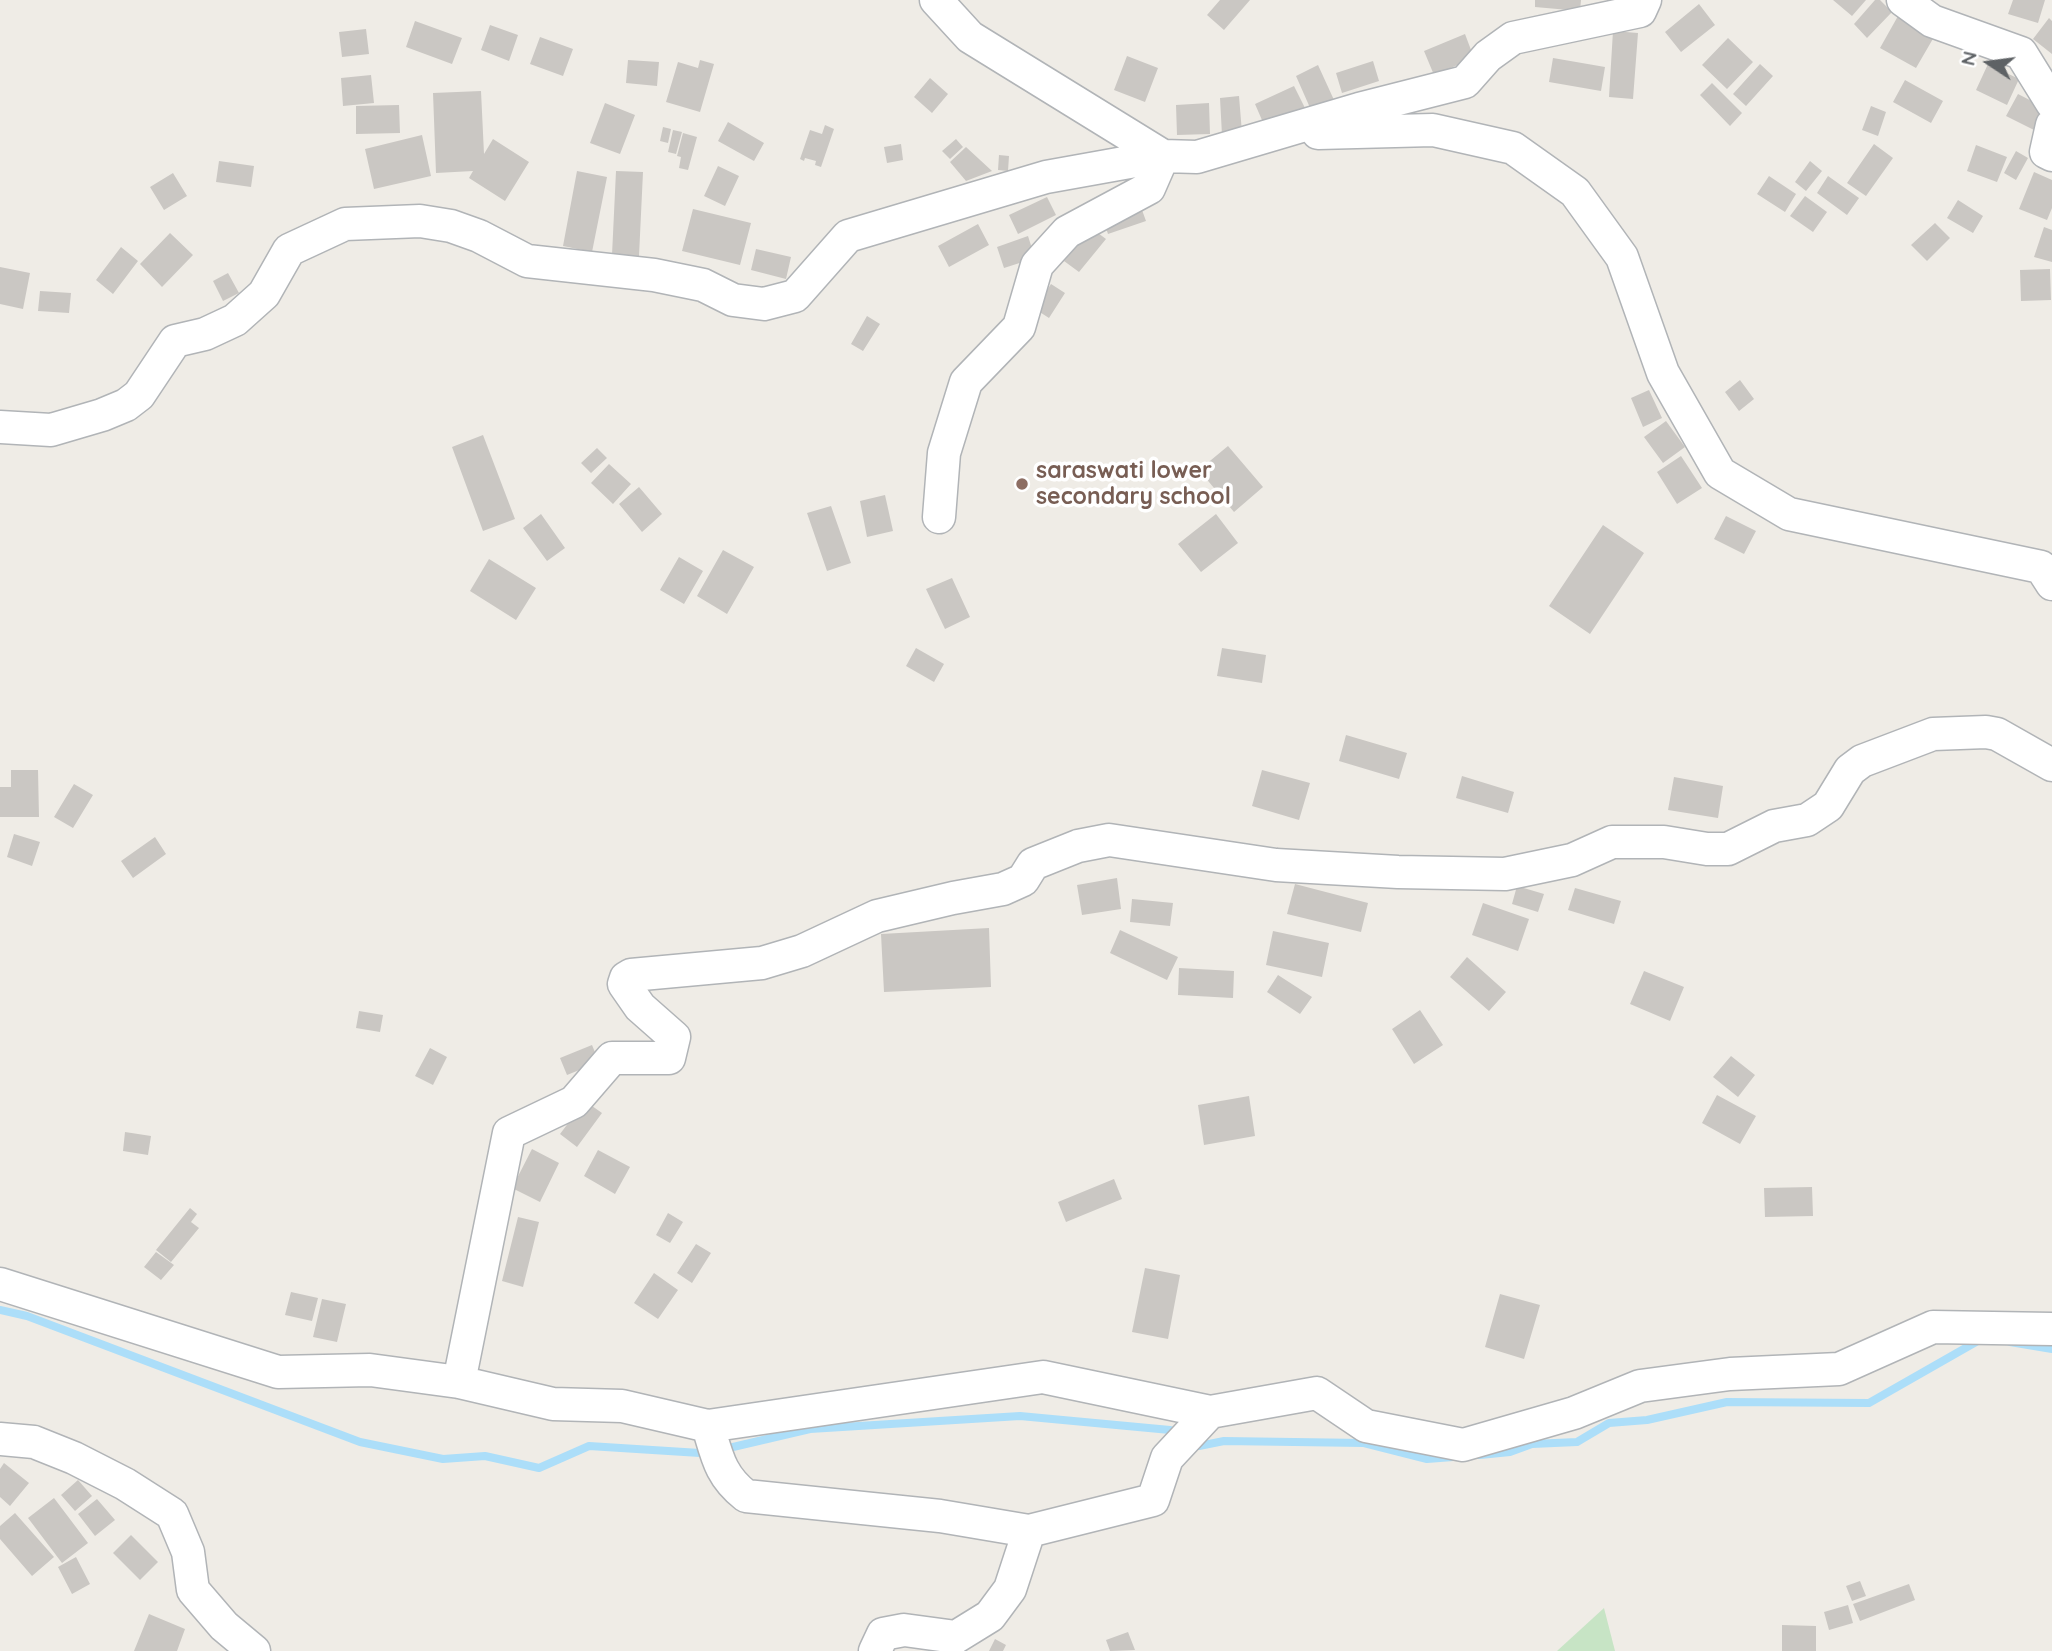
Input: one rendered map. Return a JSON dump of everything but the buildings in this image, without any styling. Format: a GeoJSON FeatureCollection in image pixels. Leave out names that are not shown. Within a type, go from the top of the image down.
{"type":"FeatureCollection","features":[{"type":"Feature","properties":{"kind":"street"},"geometry":{"type":"LineString","coordinates":[[936,0],[970,37],[1163,156]]}},
{"type":"Feature","properties":{"kind":"street"},"geometry":{"type":"LineString","coordinates":[[0,428],[51,430],[126,405],[139,394],[175,341],[205,334],[235,320],[264,294],[289,250],[345,224],[419,221],[451,226],[479,236],[527,261],[654,275],[703,285],[733,300],[764,304],[795,296],[848,236],[1045,177],[1163,156],[1198,157],[1275,133],[1465,82],[1488,56],[1513,38],[1640,11],[1645,0]]}},
{"type":"Feature","properties":{"kind":"street"},"geometry":{"type":"LineString","coordinates":[[1903,0],[1932,21],[2021,53],[2052,103]]}},
{"type":"Feature","properties":{"kind":"street"},"geometry":{"type":"LineString","coordinates":[[2052,125],[2046,152],[2052,155]]}},
{"type":"Feature","properties":{"kind":"street"},"geometry":{"type":"LineString","coordinates":[[1275,133],[1433,130],[1513,148],[1575,192],[1622,257],[1663,373],[1720,473],[1789,514],[2041,566],[2052,584]]}},
{"type":"Feature","properties":{"kind":"street"},"geometry":{"type":"LineString","coordinates":[[939,517],[944,453],[966,382],[1019,327],[1037,265],[1068,232],[1149,188],[1163,156]]}},
{"type":"Feature","properties":{"kind":"street"},"geometry":{"type":"LineString","coordinates":[[459,1382],[509,1133],[574,1102],[612,1058],[669,1058],[674,1037],[630,995],[624,984],[625,978],[631,975],[762,963],[802,951],[877,916],[1003,889],[1023,880],[1033,864],[1078,846],[1110,841],[1276,865],[1398,872],[1504,874],[1572,860],[1612,842],[1664,842],[1707,849],[1728,849],[1774,827],[1807,820],[1828,806],[1850,770],[1862,761],[1933,734],[1997,734],[2052,765]]}},
{"type":"Feature","properties":{"kind":"street"},"geometry":{"type":"LineString","coordinates":[[0,1284],[278,1371],[370,1370],[459,1382],[553,1404],[622,1406],[708,1426],[1043,1377],[1210,1412],[1317,1393],[1366,1426],[1463,1445],[1574,1413],[1640,1387],[1730,1374],[1839,1369],[1933,1327],[2052,1329]]}},
{"type":"Feature","properties":{"kind":"street"},"geometry":{"type":"LineString","coordinates":[[708,1426],[722,1469],[731,1485],[746,1496],[940,1516],[1029,1531],[1153,1500],[1167,1458],[1210,1412]]}},
{"type":"Feature","properties":{"kind":"street"},"geometry":{"type":"LineString","coordinates":[[0,1439],[34,1442],[74,1458],[125,1484],[172,1514],[188,1552],[193,1590],[224,1626],[254,1651]]}},
{"type":"Feature","properties":{"kind":"street"},"geometry":{"type":"LineString","coordinates":[[875,1651],[883,1634],[904,1630],[956,1637],[990,1616],[1010,1589],[1029,1531]]}},
{"type":"Feature","properties":{"kind":"green space"},"geometry":{"type":"Polygon","coordinates":[[[1604,1608],[1615,1651],[1557,1651],[1604,1608]]]}},
{"type":"Feature","properties":{"kind":"waterway"},"geometry":{"type":"LineString","coordinates":[[0,1310],[27,1316],[360,1442],[443,1459],[485,1456],[539,1468],[589,1446],[700,1453]]}},
{"type":"Feature","properties":{"kind":"waterway"},"geometry":{"type":"LineString","coordinates":[[1480,1455],[1510,1452],[1532,1444],[1577,1442],[1609,1423],[1647,1420],[1727,1402],[1869,1403],[1983,1338]]}},
{"type":"Feature","properties":{"kind":"waterway"},"geometry":{"type":"LineString","coordinates":[[2010,1342],[2052,1349]]}},
{"type":"Feature","properties":{"kind":"waterway"},"geometry":{"type":"LineString","coordinates":[[733,1447],[810,1429],[1020,1416],[1170,1430]]}},
{"type":"Feature","properties":{"kind":"waterway"},"geometry":{"type":"LineString","coordinates":[[1199,1446],[1224,1441],[1364,1443],[1427,1459],[1453,1457]]}},
{"type":"Feature","properties":{"kind":"place","name":"saraswati lower secondary school"},"geometry":{"type":"Point","coordinates":[1022,484]}}]}
